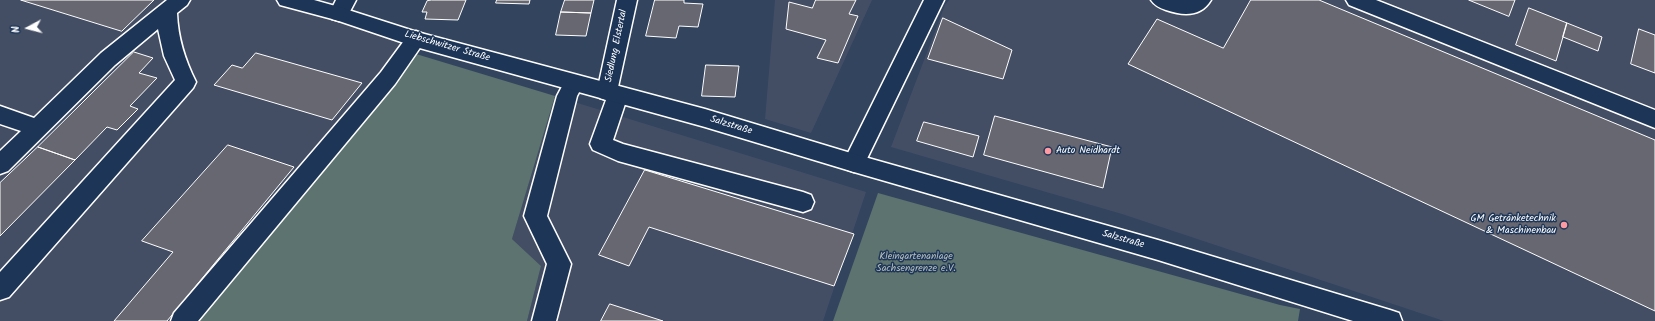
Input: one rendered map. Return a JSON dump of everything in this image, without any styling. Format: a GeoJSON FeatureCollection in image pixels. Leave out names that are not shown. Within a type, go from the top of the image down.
{"type":"FeatureCollection","features":[{"type":"Feature","properties":{"kind":"main road","name":"Liebschwitzer Straße"},"geometry":{"type":"LineString","coordinates":[[287,0],[343,7],[416,39],[612,93]]}},
{"type":"Feature","properties":{"kind":"main road","name":"Siedlung Elstertal"},"geometry":{"type":"LineString","coordinates":[[626,0],[612,93],[601,144],[618,152],[803,202]]}},
{"type":"Feature","properties":{"kind":"main road"},"geometry":{"type":"LineString","coordinates":[[854,163],[934,0]]}},
{"type":"Feature","properties":{"kind":"main road"},"geometry":{"type":"LineString","coordinates":[[1161,0],[1181,7],[1191,7],[1198,4],[1201,0]]}},
{"type":"Feature","properties":{"kind":"main road"},"geometry":{"type":"LineString","coordinates":[[1356,0],[1382,5],[1655,119]]}},
{"type":"Feature","properties":{"kind":"main road"},"geometry":{"type":"LineString","coordinates":[[0,165],[108,58],[173,5]]}},
{"type":"Feature","properties":{"kind":"main road"},"geometry":{"type":"LineString","coordinates":[[0,289],[186,82],[175,61],[167,33],[173,5]]}},
{"type":"Feature","properties":{"kind":"main road"},"geometry":{"type":"LineString","coordinates":[[182,321],[388,78],[416,39]]}},
{"type":"Feature","properties":{"kind":"main road"},"geometry":{"type":"LineString","coordinates":[[544,321],[558,264],[535,216],[567,96],[574,83]]}},
{"type":"Feature","properties":{"kind":"main road","name":"Salzstraße"},"geometry":{"type":"LineString","coordinates":[[612,93],[705,118],[854,163],[1166,252],[1390,321]]}},
{"type":"Feature","properties":{"kind":"main road"},"geometry":{"type":"LineString","coordinates":[[0,115],[37,128]]}},
{"type":"Feature","properties":{"kind":"shaded area"},"geometry":{"type":"Polygon","coordinates":[[[0,0],[287,0],[409,36],[175,321],[0,321],[0,0]]]}},
{"type":"Feature","properties":{"kind":"shaded area"},"geometry":{"type":"Polygon","coordinates":[[[775,0],[872,0],[811,133],[765,119],[775,0]]]}},
{"type":"Feature","properties":{"kind":"shaded area"},"geometry":{"type":"Polygon","coordinates":[[[949,0],[1655,0],[1655,321],[1444,321],[1122,214],[891,147],[945,5],[949,0]]]}},
{"type":"Feature","properties":{"kind":"shaded area"},"geometry":{"type":"Polygon","coordinates":[[[555,96],[866,192],[823,321],[527,321],[541,266],[512,239],[555,96]]]}},
{"type":"Feature","properties":{"kind":"green space"},"geometry":{"type":"Polygon","coordinates":[[[416,54],[555,96],[512,239],[541,266],[527,321],[190,321],[416,54]]]}},
{"type":"Feature","properties":{"kind":"green space","name":"Kleingartenanlage Sachsengrenze e.V."},"geometry":{"type":"Polygon","coordinates":[[[878,193],[1280,305],[1300,309],[1298,321],[833,321],[878,193]]]}},
{"type":"Feature","properties":{"kind":"building"},"geometry":{"type":"Polygon","coordinates":[[[21,0],[154,0],[122,31],[21,0]]]}},
{"type":"Feature","properties":{"kind":"building"},"geometry":{"type":"Polygon","coordinates":[[[466,0],[458,20],[425,19],[427,12],[422,12],[427,1],[466,0]]]}},
{"type":"Feature","properties":{"kind":"building"},"geometry":{"type":"Polygon","coordinates":[[[497,0],[530,0],[529,4],[496,3],[497,0]]]}},
{"type":"Feature","properties":{"kind":"building"},"geometry":{"type":"Polygon","coordinates":[[[565,0],[594,0],[591,13],[561,12],[565,0]]]}},
{"type":"Feature","properties":{"kind":"building"},"geometry":{"type":"Polygon","coordinates":[[[655,0],[684,0],[684,3],[703,4],[698,27],[679,26],[676,38],[646,36],[655,0]]]}},
{"type":"Feature","properties":{"kind":"building"},"geometry":{"type":"Polygon","coordinates":[[[816,0],[856,0],[849,14],[858,16],[838,63],[817,58],[826,40],[786,29],[789,2],[812,8],[816,0]]]}},
{"type":"Feature","properties":{"kind":"building","name":"GM Getränketechnik & Maschinenbau"},"geometry":{"type":"Polygon","coordinates":[[[1251,0],[1319,0],[1655,140],[1655,311],[1128,64],[1157,19],[1223,48],[1251,0]]]}},
{"type":"Feature","properties":{"kind":"building"},"geometry":{"type":"Polygon","coordinates":[[[1469,0],[1515,0],[1509,16],[1469,0]]]}},
{"type":"Feature","properties":{"kind":"building"},"geometry":{"type":"Polygon","coordinates":[[[1529,8],[1567,23],[1556,61],[1516,45],[1529,8]]]}},
{"type":"Feature","properties":{"kind":"building"},"geometry":{"type":"Polygon","coordinates":[[[561,12],[591,13],[586,36],[556,35],[561,12]]]}},
{"type":"Feature","properties":{"kind":"building"},"geometry":{"type":"Polygon","coordinates":[[[943,18],[1012,50],[1003,79],[928,59],[943,18]]]}},
{"type":"Feature","properties":{"kind":"building"},"geometry":{"type":"Polygon","coordinates":[[[1567,23],[1602,37],[1598,51],[1563,37],[1567,23]]]}},
{"type":"Feature","properties":{"kind":"building"},"geometry":{"type":"Polygon","coordinates":[[[1639,29],[1655,35],[1655,73],[1631,64],[1639,29]]]}},
{"type":"Feature","properties":{"kind":"building"},"geometry":{"type":"Polygon","coordinates":[[[134,52],[153,58],[139,73],[157,78],[130,106],[138,109],[117,130],[107,127],[75,160],[38,147],[134,52]]]}},
{"type":"Feature","properties":{"kind":"building"},"geometry":{"type":"Polygon","coordinates":[[[256,53],[362,83],[332,120],[214,85],[232,65],[242,68],[256,53]]]}},
{"type":"Feature","properties":{"kind":"building"},"geometry":{"type":"Polygon","coordinates":[[[706,65],[739,66],[735,97],[702,96],[706,65]]]}},
{"type":"Feature","properties":{"kind":"building","name":"Auto Neidhardt"},"geometry":{"type":"Polygon","coordinates":[[[995,116],[1112,147],[1103,188],[984,155],[995,116]]]}},
{"type":"Feature","properties":{"kind":"building"},"geometry":{"type":"Polygon","coordinates":[[[924,122],[979,136],[973,157],[917,141],[924,122]]]}},
{"type":"Feature","properties":{"kind":"building"},"geometry":{"type":"Polygon","coordinates":[[[228,145],[294,167],[167,321],[114,321],[173,252],[142,241],[228,145]]]}},
{"type":"Feature","properties":{"kind":"building"},"geometry":{"type":"Polygon","coordinates":[[[38,147],[75,160],[0,236],[0,183],[38,147]]]}},
{"type":"Feature","properties":{"kind":"building"},"geometry":{"type":"Polygon","coordinates":[[[645,170],[854,234],[834,286],[649,227],[629,266],[599,255],[645,170]]]}},
{"type":"Feature","properties":{"kind":"building"},"geometry":{"type":"Polygon","coordinates":[[[610,304],[663,321],[601,321],[610,304]]]}},
{"type":"Feature","properties":{"kind":"place","name":"Auto Neidhardt"},"geometry":{"type":"Point","coordinates":[1048,151]}},
{"type":"Feature","properties":{"kind":"place","name":"GM Getränketechnik & Maschinenbau"},"geometry":{"type":"Point","coordinates":[1564,225]}}]}
